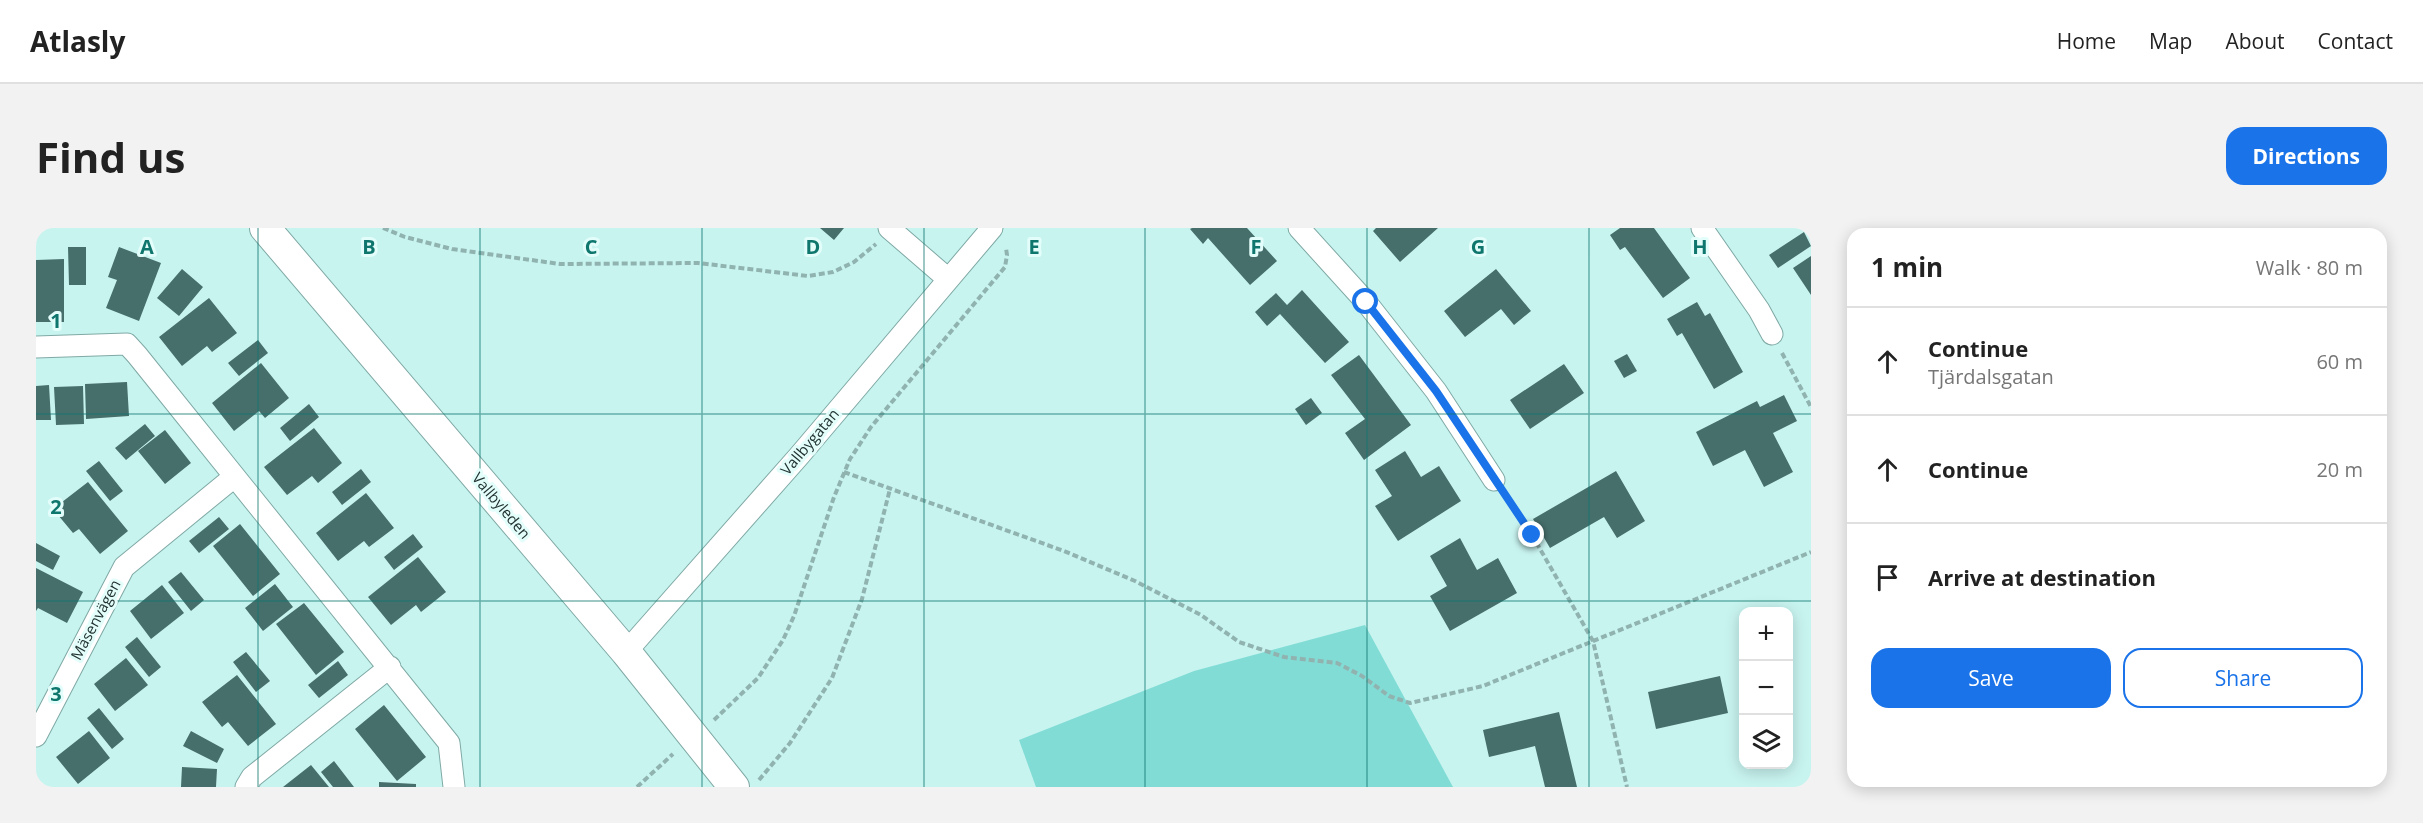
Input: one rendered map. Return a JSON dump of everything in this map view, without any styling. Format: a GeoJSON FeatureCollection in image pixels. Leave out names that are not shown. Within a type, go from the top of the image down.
{"type":"FeatureCollection","features":[{"type":"Feature","properties":{"kind":"main road","name":"Vallbyleden"},"geometry":{"type":"LineString","coordinates":[[265,228],[626,652],[734,787]]}},
{"type":"Feature","properties":{"kind":"street"},"geometry":{"type":"LineString","coordinates":[[890,228],[948,279]]}},
{"type":"Feature","properties":{"kind":"street"},"geometry":{"type":"LineString","coordinates":[[1299,228],[1366,302],[1436,391],[1494,480]]}},
{"type":"Feature","properties":{"kind":"street"},"geometry":{"type":"LineString","coordinates":[[1702,228],[1759,310],[1772,334]]}},
{"type":"Feature","properties":{"kind":"street","name":"Vallbygatan"},"geometry":{"type":"LineString","coordinates":[[626,652],[799,456],[991,229]]}},
{"type":"Feature","properties":{"kind":"street"},"geometry":{"type":"LineString","coordinates":[[36,347],[127,344],[234,477],[276,525],[449,743],[454,787]]}},
{"type":"Feature","properties":{"kind":"street","name":"Mäsenvägen"},"geometry":{"type":"LineString","coordinates":[[36,736],[124,567],[234,477]]}},
{"type":"Feature","properties":{"kind":"street"},"geometry":{"type":"LineString","coordinates":[[246,787],[252,777],[390,667]]}},
{"type":"Feature","properties":{"kind":"path"},"geometry":{"type":"LineString","coordinates":[[383,228],[405,237],[452,249],[560,264],[698,263],[808,276],[833,272],[854,262],[872,248],[890,228]]}},
{"type":"Feature","properties":{"kind":"path"},"geometry":{"type":"LineString","coordinates":[[708,726],[758,678],[783,640],[794,616],[844,472],[871,427],[1005,267],[1006,247],[991,229]]}},
{"type":"Feature","properties":{"kind":"path"},"geometry":{"type":"LineString","coordinates":[[1772,334],[1811,407]]}},
{"type":"Feature","properties":{"kind":"path"},"geometry":{"type":"LineString","coordinates":[[844,472],[1064,551],[1135,581],[1201,615],[1239,642],[1284,657],[1337,663],[1362,675],[1389,696],[1402,702],[1419,702],[1483,686],[1811,552]]}},
{"type":"Feature","properties":{"kind":"path"},"geometry":{"type":"LineString","coordinates":[[1494,480],[1532,535],[1593,640],[1627,787]]}},
{"type":"Feature","properties":{"kind":"path"},"geometry":{"type":"LineString","coordinates":[[760,787],[756,782],[790,743],[832,678],[862,599],[890,489]]}},
{"type":"Feature","properties":{"kind":"path"},"geometry":{"type":"LineString","coordinates":[[637,787],[673,754]]}},
{"type":"Feature","properties":{"kind":"shaded area"},"geometry":{"type":"Polygon","coordinates":[[[1365,625],[1453,787],[1036,787],[1019,740],[1194,671],[1365,625]]]}},
{"type":"Feature","properties":{"kind":"building"},"geometry":{"type":"Polygon","coordinates":[[[820,228],[844,228],[834,240],[820,228]]]}},
{"type":"Feature","properties":{"kind":"building"},"geometry":{"type":"Polygon","coordinates":[[[1247,228],[1277,261],[1250,285],[1208,238],[1203,244],[1190,229],[1247,228]]]}},
{"type":"Feature","properties":{"kind":"building"},"geometry":{"type":"Polygon","coordinates":[[[1376,228],[1438,228],[1400,262],[1373,231],[1376,228]]]}},
{"type":"Feature","properties":{"kind":"building"},"geometry":{"type":"Polygon","coordinates":[[[1620,228],[1654,228],[1690,278],[1663,298],[1625,247],[1620,250],[1610,235],[1620,228]]]}},
{"type":"Feature","properties":{"kind":"building"},"geometry":{"type":"Polygon","coordinates":[[[1804,232],[1811,246],[1778,268],[1769,255],[1804,232]]]}},
{"type":"Feature","properties":{"kind":"building"},"geometry":{"type":"Polygon","coordinates":[[[68,247],[86,247],[86,285],[69,285],[68,247]]]}},
{"type":"Feature","properties":{"kind":"building"},"geometry":{"type":"Polygon","coordinates":[[[119,247],[161,263],[139,321],[106,308],[117,280],[108,277],[119,247]]]}},
{"type":"Feature","properties":{"kind":"building"},"geometry":{"type":"Polygon","coordinates":[[[1811,256],[1811,295],[1793,268],[1811,256]]]}},
{"type":"Feature","properties":{"kind":"building"},"geometry":{"type":"Polygon","coordinates":[[[64,259],[64,322],[36,322],[36,260],[64,259]]]}},
{"type":"Feature","properties":{"kind":"building"},"geometry":{"type":"Polygon","coordinates":[[[182,269],[203,287],[179,316],[157,298],[182,269]]]}},
{"type":"Feature","properties":{"kind":"building"},"geometry":{"type":"Polygon","coordinates":[[[1496,269],[1531,311],[1514,325],[1501,309],[1465,337],[1444,311],[1496,269]]]}},
{"type":"Feature","properties":{"kind":"building"},"geometry":{"type":"Polygon","coordinates":[[[1302,290],[1349,342],[1325,363],[1280,314],[1267,326],[1255,312],[1276,293],[1287,305],[1302,290]]]}},
{"type":"Feature","properties":{"kind":"building"},"geometry":{"type":"Polygon","coordinates":[[[209,298],[237,333],[212,352],[207,346],[182,366],[159,337],[209,298]]]}},
{"type":"Feature","properties":{"kind":"building"},"geometry":{"type":"Polygon","coordinates":[[[1697,302],[1705,316],[1710,313],[1743,372],[1714,389],[1682,333],[1677,336],[1667,319],[1697,302]]]}},
{"type":"Feature","properties":{"kind":"building"},"geometry":{"type":"Polygon","coordinates":[[[258,340],[268,353],[239,376],[228,363],[258,340]]]}},
{"type":"Feature","properties":{"kind":"building"},"geometry":{"type":"Polygon","coordinates":[[[1627,354],[1637,371],[1624,378],[1614,361],[1627,354]]]}},
{"type":"Feature","properties":{"kind":"building"},"geometry":{"type":"Polygon","coordinates":[[[1359,355],[1411,425],[1364,460],[1345,433],[1365,419],[1331,375],[1359,355]]]}},
{"type":"Feature","properties":{"kind":"building"},"geometry":{"type":"Polygon","coordinates":[[[261,363],[289,398],[265,418],[259,411],[234,431],[212,403],[261,363]]]}},
{"type":"Feature","properties":{"kind":"building"},"geometry":{"type":"Polygon","coordinates":[[[1564,364],[1584,393],[1530,429],[1510,400],[1564,364]]]}},
{"type":"Feature","properties":{"kind":"building"},"geometry":{"type":"Polygon","coordinates":[[[127,382],[129,416],[86,419],[85,384],[127,382]]]}},
{"type":"Feature","properties":{"kind":"building"},"geometry":{"type":"Polygon","coordinates":[[[49,385],[51,420],[36,420],[36,386],[49,385]]]}},
{"type":"Feature","properties":{"kind":"building"},"geometry":{"type":"Polygon","coordinates":[[[83,386],[84,424],[56,425],[54,387],[83,386]]]}},
{"type":"Feature","properties":{"kind":"building"},"geometry":{"type":"Polygon","coordinates":[[[1784,395],[1797,421],[1773,433],[1793,472],[1764,487],[1745,450],[1713,466],[1696,432],[1757,401],[1760,407],[1784,395]]]}},
{"type":"Feature","properties":{"kind":"building"},"geometry":{"type":"Polygon","coordinates":[[[1311,398],[1322,413],[1306,425],[1295,409],[1311,398]]]}},
{"type":"Feature","properties":{"kind":"building"},"geometry":{"type":"Polygon","coordinates":[[[309,404],[319,417],[290,441],[280,428],[309,404]]]}},
{"type":"Feature","properties":{"kind":"building"},"geometry":{"type":"Polygon","coordinates":[[[145,424],[155,436],[126,460],[115,448],[145,424]]]}},
{"type":"Feature","properties":{"kind":"building"},"geometry":{"type":"Polygon","coordinates":[[[314,428],[342,463],[318,483],[312,476],[287,495],[264,467],[314,428]]]}},
{"type":"Feature","properties":{"kind":"building"},"geometry":{"type":"Polygon","coordinates":[[[165,430],[191,463],[165,484],[138,451],[165,430]]]}},
{"type":"Feature","properties":{"kind":"building"},"geometry":{"type":"Polygon","coordinates":[[[1405,451],[1421,477],[1439,466],[1461,501],[1398,541],[1375,506],[1392,496],[1375,470],[1405,451]]]}},
{"type":"Feature","properties":{"kind":"building"},"geometry":{"type":"Polygon","coordinates":[[[99,461],[123,491],[110,501],[86,471],[99,461]]]}},
{"type":"Feature","properties":{"kind":"building"},"geometry":{"type":"Polygon","coordinates":[[[361,469],[371,482],[342,505],[332,492],[361,469]]]}},
{"type":"Feature","properties":{"kind":"building"},"geometry":{"type":"Polygon","coordinates":[[[1616,471],[1645,521],[1617,538],[1604,517],[1550,548],[1533,519],[1616,471]]]}},
{"type":"Feature","properties":{"kind":"building"},"geometry":{"type":"Polygon","coordinates":[[[88,482],[128,531],[100,554],[79,529],[73,533],[53,509],[88,482]]]}},
{"type":"Feature","properties":{"kind":"building"},"geometry":{"type":"Polygon","coordinates":[[[366,493],[394,528],[369,547],[364,541],[338,561],[316,533],[366,493]]]}},
{"type":"Feature","properties":{"kind":"building"},"geometry":{"type":"Polygon","coordinates":[[[219,517],[229,529],[199,553],[189,541],[219,517]]]}},
{"type":"Feature","properties":{"kind":"building"},"geometry":{"type":"Polygon","coordinates":[[[240,524],[280,574],[253,596],[213,546],[240,524]]]}},
{"type":"Feature","properties":{"kind":"building"},"geometry":{"type":"Polygon","coordinates":[[[413,534],[423,547],[394,570],[384,557],[413,534]]]}},
{"type":"Feature","properties":{"kind":"building"},"geometry":{"type":"Polygon","coordinates":[[[1460,538],[1477,570],[1498,558],[1517,593],[1450,631],[1430,596],[1447,586],[1430,556],[1460,538]]]}},
{"type":"Feature","properties":{"kind":"building"},"geometry":{"type":"Polygon","coordinates":[[[36,543],[60,556],[53,570],[36,561],[36,543]]]}},
{"type":"Feature","properties":{"kind":"building"},"geometry":{"type":"Polygon","coordinates":[[[418,557],[446,592],[421,612],[416,605],[391,625],[368,597],[418,557]]]}},
{"type":"Feature","properties":{"kind":"building"},"geometry":{"type":"Polygon","coordinates":[[[36,568],[83,592],[67,623],[38,608],[36,611],[36,568]]]}},
{"type":"Feature","properties":{"kind":"building"},"geometry":{"type":"Polygon","coordinates":[[[181,572],[204,600],[191,611],[168,582],[181,572]]]}},
{"type":"Feature","properties":{"kind":"building"},"geometry":{"type":"Polygon","coordinates":[[[275,584],[293,607],[263,631],[245,608],[275,584]]]}},
{"type":"Feature","properties":{"kind":"building"},"geometry":{"type":"Polygon","coordinates":[[[162,585],[184,613],[151,639],[130,611],[162,585]]]}},
{"type":"Feature","properties":{"kind":"building"},"geometry":{"type":"Polygon","coordinates":[[[304,603],[344,652],[316,675],[276,624],[304,603]]]}},
{"type":"Feature","properties":{"kind":"building"},"geometry":{"type":"Polygon","coordinates":[[[137,637],[161,667],[149,677],[125,647],[137,637]]]}},
{"type":"Feature","properties":{"kind":"building"},"geometry":{"type":"Polygon","coordinates":[[[246,652],[270,681],[256,692],[233,662],[246,652]]]}},
{"type":"Feature","properties":{"kind":"building"},"geometry":{"type":"Polygon","coordinates":[[[126,658],[148,685],[115,711],[94,684],[126,658]]]}},
{"type":"Feature","properties":{"kind":"building"},"geometry":{"type":"Polygon","coordinates":[[[338,661],[348,675],[319,698],[308,685],[338,661]]]}},
{"type":"Feature","properties":{"kind":"building"},"geometry":{"type":"Polygon","coordinates":[[[237,675],[276,724],[248,746],[228,722],[222,727],[202,702],[237,675]]]}},
{"type":"Feature","properties":{"kind":"building"},"geometry":{"type":"Polygon","coordinates":[[[1720,676],[1728,713],[1656,729],[1648,692],[1720,676]]]}},
{"type":"Feature","properties":{"kind":"building"},"geometry":{"type":"Polygon","coordinates":[[[384,705],[426,757],[397,781],[355,729],[384,705]]]}},
{"type":"Feature","properties":{"kind":"building"},"geometry":{"type":"Polygon","coordinates":[[[99,708],[124,739],[112,749],[87,718],[99,708]]]}},
{"type":"Feature","properties":{"kind":"building"},"geometry":{"type":"Polygon","coordinates":[[[1559,712],[1577,787],[1545,787],[1535,746],[1489,757],[1483,730],[1559,712]]]}},
{"type":"Feature","properties":{"kind":"building"},"geometry":{"type":"Polygon","coordinates":[[[89,731],[110,758],[78,784],[56,757],[89,731]]]}},
{"type":"Feature","properties":{"kind":"building"},"geometry":{"type":"Polygon","coordinates":[[[191,731],[224,749],[217,763],[183,746],[191,731]]]}},
{"type":"Feature","properties":{"kind":"building"},"geometry":{"type":"Polygon","coordinates":[[[334,761],[354,787],[333,787],[321,772],[334,761]]]}},
{"type":"Feature","properties":{"kind":"building"},"geometry":{"type":"Polygon","coordinates":[[[311,765],[329,787],[283,787],[311,765]]]}},
{"type":"Feature","properties":{"kind":"building"},"geometry":{"type":"Polygon","coordinates":[[[182,767],[217,769],[216,787],[181,787],[182,767]]]}},
{"type":"Feature","properties":{"kind":"building"},"geometry":{"type":"Polygon","coordinates":[[[379,782],[416,784],[416,787],[379,787],[379,782]]]}},
{"type":"Feature","properties":{"kind":"route"},"geometry":{"type":"LineString","coordinates":[[1366,302],[1436,391],[1532,535]]}}]}
